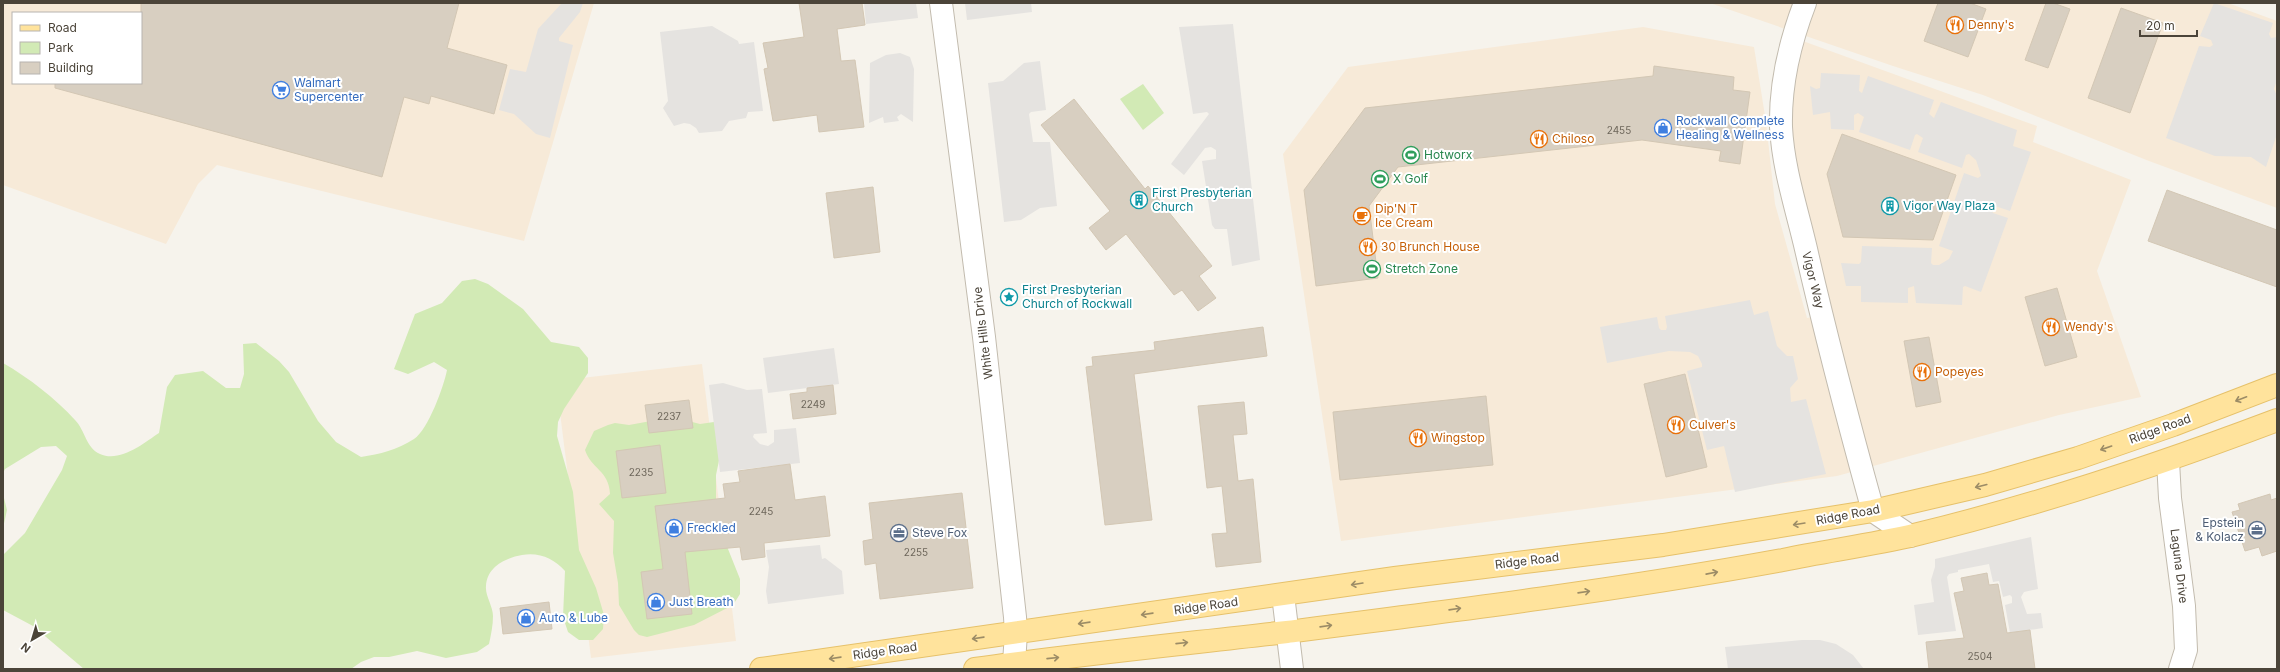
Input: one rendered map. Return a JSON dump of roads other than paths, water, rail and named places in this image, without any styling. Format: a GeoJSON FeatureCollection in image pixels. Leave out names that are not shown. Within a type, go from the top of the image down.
{"type":"FeatureCollection","features":[{"type":"Feature","properties":{"kind":"main road","name":"Ridge Road"},"geometry":{"type":"LineString","coordinates":[[761,669],[1395,578],[1663,545],[1873,511],[1985,485],[2078,458],[2173,425],[2277,384]]}},
{"type":"Feature","properties":{"kind":"main road"},"geometry":{"type":"LineString","coordinates":[[975,669],[1014,663],[1288,632],[1677,579],[1910,536],[1988,516],[2168,461],[2277,420]]}},
{"type":"Feature","properties":{"kind":"street","name":"White Hills Drive"},"geometry":{"type":"LineString","coordinates":[[941,3],[984,337],[1016,633],[1014,663]]}},
{"type":"Feature","properties":{"kind":"street","name":"Vigor Way"},"geometry":{"type":"LineString","coordinates":[[1805,3],[1793,36],[1783,88],[1781,128],[1784,149],[1808,261],[1873,511]]}},
{"type":"Feature","properties":{"kind":"street","name":"Laguna Drive"},"geometry":{"type":"LineString","coordinates":[[2168,461],[2170,498],[2184,606],[2186,650],[2180,669]]}},
{"type":"Feature","properties":{"kind":"street"},"geometry":{"type":"LineString","coordinates":[[1873,511],[1910,536]]}},
{"type":"Feature","properties":{"kind":"street"},"geometry":{"type":"LineString","coordinates":[[1283,595],[1292,669]]}},
{"type":"Feature","properties":{"kind":"place","name":"Denny's"},"geometry":{"type":"Point","coordinates":[1955,25]}},
{"type":"Feature","properties":{"kind":"place","name":"Walmart Supercenter"},"geometry":{"type":"Point","coordinates":[281,90]}},
{"type":"Feature","properties":{"kind":"place","name":"Rockwall Complete Healing & Wellness"},"geometry":{"type":"Point","coordinates":[1663,128]}},
{"type":"Feature","properties":{"kind":"place","name":"Chiloso"},"geometry":{"type":"Point","coordinates":[1539,139]}},
{"type":"Feature","properties":{"kind":"place","name":"Hotworx"},"geometry":{"type":"Point","coordinates":[1411,155]}},
{"type":"Feature","properties":{"kind":"place","name":"X Golf"},"geometry":{"type":"Point","coordinates":[1380,179]}},
{"type":"Feature","properties":{"kind":"place","name":"First Presbyterian Church"},"geometry":{"type":"Point","coordinates":[1139,200]}},
{"type":"Feature","properties":{"kind":"place","name":"Vigor Way Plaza"},"geometry":{"type":"Point","coordinates":[1890,206]}},
{"type":"Feature","properties":{"kind":"place","name":"Dip'N T Ice Cream"},"geometry":{"type":"Point","coordinates":[1362,216]}},
{"type":"Feature","properties":{"kind":"place","name":"30 Brunch House"},"geometry":{"type":"Point","coordinates":[1368,247]}},
{"type":"Feature","properties":{"kind":"place","name":"Stretch Zone"},"geometry":{"type":"Point","coordinates":[1372,269]}},
{"type":"Feature","properties":{"kind":"place","name":"First Presbyterian Church of Rockwall"},"geometry":{"type":"Point","coordinates":[1009,297]}},
{"type":"Feature","properties":{"kind":"place","name":"Wendy's"},"geometry":{"type":"Point","coordinates":[2051,327]}},
{"type":"Feature","properties":{"kind":"place","name":"Popeyes"},"geometry":{"type":"Point","coordinates":[1922,372]}},
{"type":"Feature","properties":{"kind":"place","name":"Culver's"},"geometry":{"type":"Point","coordinates":[1676,425]}},
{"type":"Feature","properties":{"kind":"place","name":"Wingstop"},"geometry":{"type":"Point","coordinates":[1418,438]}},
{"type":"Feature","properties":{"kind":"place","name":"Freckled"},"geometry":{"type":"Point","coordinates":[674,528]}},
{"type":"Feature","properties":{"kind":"place","name":"Epstein & Kolacz"},"geometry":{"type":"Point","coordinates":[2257,530]}},
{"type":"Feature","properties":{"kind":"place","name":"Steve Fox"},"geometry":{"type":"Point","coordinates":[899,533]}},
{"type":"Feature","properties":{"kind":"place","name":"Just Breath"},"geometry":{"type":"Point","coordinates":[656,602]}},
{"type":"Feature","properties":{"kind":"place","name":"Auto & Lube"},"geometry":{"type":"Point","coordinates":[526,618]}}]}
